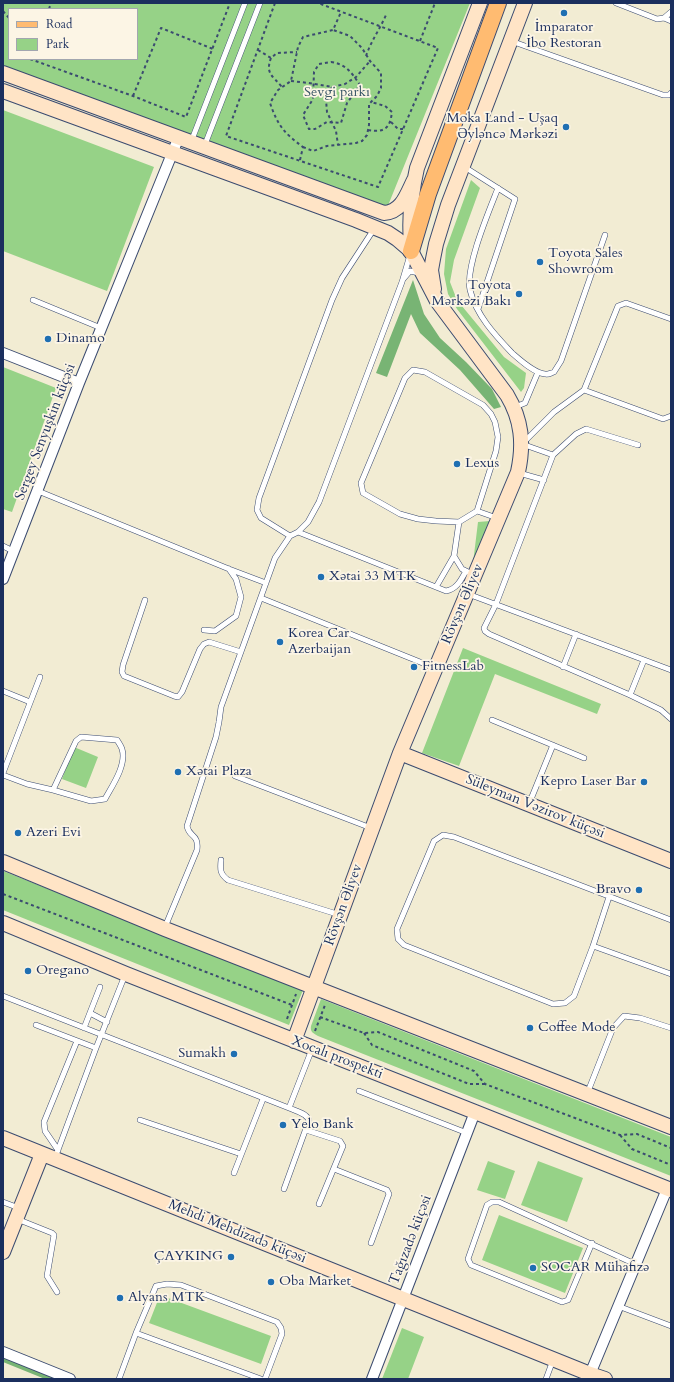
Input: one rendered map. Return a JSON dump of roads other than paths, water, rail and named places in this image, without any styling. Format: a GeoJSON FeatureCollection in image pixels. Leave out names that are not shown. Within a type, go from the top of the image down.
{"type":"FeatureCollection","features":[{"type":"Feature","properties":{"kind":"main road"},"geometry":{"type":"LineString","coordinates":[[411,251],[440,160],[498,3]]}},
{"type":"Feature","properties":{"kind":"street"},"geometry":{"type":"LineString","coordinates":[[3,73],[184,141],[384,213],[391,213],[403,202],[414,180],[420,160],[480,3]]}},
{"type":"Feature","properties":{"kind":"street"},"geometry":{"type":"LineString","coordinates":[[437,301],[432,270],[436,244],[462,166],[525,3]]}},
{"type":"Feature","properties":{"kind":"street"},"geometry":{"type":"LineString","coordinates":[[3,91],[375,228],[398,239],[411,251]]}},
{"type":"Feature","properties":{"kind":"street","name":"Sergey Senyuşkin küçəsi"},"geometry":{"type":"LineString","coordinates":[[3,579],[15,552],[79,383],[172,153],[184,141]]}},
{"type":"Feature","properties":{"kind":"street"},"geometry":{"type":"LineString","coordinates":[[411,251],[410,215],[414,180]]}},
{"type":"Feature","properties":{"kind":"street","name":"Rövşən Əliyev"},"geometry":{"type":"LineString","coordinates":[[294,1041],[400,753],[468,594],[471,573],[498,519],[518,472],[521,459],[522,444],[518,419],[514,407],[496,378],[437,301],[411,251]]}},
{"type":"Feature","properties":{"kind":"street"},"geometry":{"type":"LineString","coordinates":[[3,353],[79,383]]}},
{"type":"Feature","properties":{"kind":"street","name":"Süleyman Vəzirov küçəsi"},"geometry":{"type":"LineString","coordinates":[[400,753],[671,861]]}},
{"type":"Feature","properties":{"kind":"street"},"geometry":{"type":"LineString","coordinates":[[3,862],[164,929],[671,1126]]}},
{"type":"Feature","properties":{"kind":"street","name":"Xocalı prospekti"},"geometry":{"type":"LineString","coordinates":[[3,923],[126,974],[669,1189]]}},
{"type":"Feature","properties":{"kind":"street","name":"Tağızadə küçəsi"},"geometry":{"type":"LineString","coordinates":[[372,1379],[476,1112]]}},
{"type":"Feature","properties":{"kind":"street","name":"Mehdi Mehdizadə küçəsi"},"geometry":{"type":"LineString","coordinates":[[3,1138],[51,1154],[64,1162],[554,1359],[589,1376],[605,1379]]}},
{"type":"Feature","properties":{"kind":"street"},"geometry":{"type":"LineString","coordinates":[[3,1252],[18,1214],[51,1154]]}},
{"type":"Feature","properties":{"kind":"street"},"geometry":{"type":"LineString","coordinates":[[589,1376],[669,1189]]}},
{"type":"Feature","properties":{"kind":"street"},"geometry":{"type":"LineString","coordinates":[[3,1352],[70,1379]]}},
{"type":"Feature","properties":{"kind":"lane"},"geometry":{"type":"LineString","coordinates":[[184,141],[245,3]]}},
{"type":"Feature","properties":{"kind":"lane"},"geometry":{"type":"LineString","coordinates":[[204,148],[260,3]]}},
{"type":"Feature","properties":{"kind":"lane"},"geometry":{"type":"LineString","coordinates":[[616,3],[657,18],[664,18],[671,21]]}},
{"type":"Feature","properties":{"kind":"lane"},"geometry":{"type":"LineString","coordinates":[[664,18],[671,12]]}},
{"type":"Feature","properties":{"kind":"lane"},"geometry":{"type":"LineString","coordinates":[[510,40],[664,95],[670,95],[671,93]]}},
{"type":"Feature","properties":{"kind":"lane"},"geometry":{"type":"LineString","coordinates":[[462,166],[513,197],[515,201],[478,309]]}},
{"type":"Feature","properties":{"kind":"lane"},"geometry":{"type":"LineString","coordinates":[[498,188],[476,248],[470,271],[470,289],[478,309],[491,331],[521,362],[538,372],[546,375],[554,372],[560,361],[605,236]]}},
{"type":"Feature","properties":{"kind":"lane"},"geometry":{"type":"LineString","coordinates":[[290,536],[261,518],[257,510],[259,498],[332,300],[342,278],[375,228]]}},
{"type":"Feature","properties":{"kind":"lane"},"geometry":{"type":"LineString","coordinates":[[164,929],[197,850],[198,842],[188,830],[187,826],[216,737],[220,722],[221,707],[275,558],[290,536],[298,532],[308,522],[318,502],[402,282],[411,251]]}},
{"type":"Feature","properties":{"kind":"lane"},"geometry":{"type":"LineString","coordinates":[[402,282],[406,274],[410,271],[418,272],[426,280]]}},
{"type":"Feature","properties":{"kind":"lane"},"geometry":{"type":"LineString","coordinates":[[33,300],[101,328]]}},
{"type":"Feature","properties":{"kind":"lane"},"geometry":{"type":"LineString","coordinates":[[553,455],[522,444],[554,412],[584,390],[618,306],[626,303],[671,319]]}},
{"type":"Feature","properties":{"kind":"lane"},"geometry":{"type":"LineString","coordinates":[[413,370],[425,372],[483,405],[491,414],[495,422],[498,437],[496,451],[477,511],[458,522],[436,522],[400,514],[363,493],[361,483],[405,378],[413,370]]}},
{"type":"Feature","properties":{"kind":"lane"},"geometry":{"type":"LineString","coordinates":[[514,407],[525,403],[538,372]]}},
{"type":"Feature","properties":{"kind":"lane"},"geometry":{"type":"LineString","coordinates":[[584,390],[663,419],[671,416]]}},
{"type":"Feature","properties":{"kind":"lane"},"geometry":{"type":"LineString","coordinates":[[638,445],[586,429],[576,434],[553,455],[496,604],[484,628],[489,634],[661,710],[671,719]]}},
{"type":"Feature","properties":{"kind":"lane"},"geometry":{"type":"LineString","coordinates":[[518,472],[544,480]]}},
{"type":"Feature","properties":{"kind":"lane"},"geometry":{"type":"LineString","coordinates":[[38,491],[266,583]]}},
{"type":"Feature","properties":{"kind":"lane"},"geometry":{"type":"LineString","coordinates":[[477,511],[498,519]]}},
{"type":"Feature","properties":{"kind":"lane"},"geometry":{"type":"LineString","coordinates":[[436,587],[454,556],[458,522]]}},
{"type":"Feature","properties":{"kind":"lane"},"geometry":{"type":"LineString","coordinates":[[298,532],[446,590],[452,590],[471,573],[462,569],[454,556]]}},
{"type":"Feature","properties":{"kind":"lane"},"geometry":{"type":"LineString","coordinates":[[3,546],[15,552]]}},
{"type":"Feature","properties":{"kind":"lane"},"geometry":{"type":"LineString","coordinates":[[204,630],[215,631],[236,616],[241,597],[236,580],[230,569]]}},
{"type":"Feature","properties":{"kind":"lane"},"geometry":{"type":"LineString","coordinates":[[468,594],[671,670]]}},
{"type":"Feature","properties":{"kind":"lane"},"geometry":{"type":"LineString","coordinates":[[261,598],[436,668]]}},
{"type":"Feature","properties":{"kind":"lane"},"geometry":{"type":"LineString","coordinates":[[145,600],[123,665],[122,672],[124,676],[178,697],[182,692],[200,649],[204,644],[209,642],[241,652]]}},
{"type":"Feature","properties":{"kind":"lane"},"geometry":{"type":"LineString","coordinates":[[563,667],[576,634]]}},
{"type":"Feature","properties":{"kind":"lane"},"geometry":{"type":"LineString","coordinates":[[630,695],[644,660]]}},
{"type":"Feature","properties":{"kind":"lane"},"geometry":{"type":"LineString","coordinates":[[40,677],[3,774],[27,784],[91,800],[105,799],[117,778],[122,760],[122,749],[117,740],[80,737],[76,741],[53,790]]}},
{"type":"Feature","properties":{"kind":"lane"},"geometry":{"type":"LineString","coordinates":[[3,691],[30,702]]}},
{"type":"Feature","properties":{"kind":"lane"},"geometry":{"type":"LineString","coordinates":[[492,720],[584,758]]}},
{"type":"Feature","properties":{"kind":"lane"},"geometry":{"type":"LineString","coordinates":[[529,805],[553,745]]}},
{"type":"Feature","properties":{"kind":"lane"},"geometry":{"type":"LineString","coordinates":[[235,776],[372,828]]}},
{"type":"Feature","properties":{"kind":"lane"},"geometry":{"type":"LineString","coordinates":[[609,897],[593,946],[574,996],[565,1003],[553,1004],[404,945],[398,939],[397,929],[434,841],[443,834],[454,836],[671,920]]}},
{"type":"Feature","properties":{"kind":"lane"},"geometry":{"type":"LineString","coordinates":[[221,860],[220,870],[222,876],[228,880],[341,915]]}},
{"type":"Feature","properties":{"kind":"lane"},"geometry":{"type":"LineString","coordinates":[[593,946],[671,974]]}},
{"type":"Feature","properties":{"kind":"lane"},"geometry":{"type":"LineString","coordinates":[[51,1154],[102,1036],[126,974]]}},
{"type":"Feature","properties":{"kind":"lane"},"geometry":{"type":"LineString","coordinates":[[84,1028],[100,987]]}},
{"type":"Feature","properties":{"kind":"lane"},"geometry":{"type":"LineString","coordinates":[[3,996],[308,1116],[309,1120],[306,1130],[284,1189]]}},
{"type":"Feature","properties":{"kind":"lane"},"geometry":{"type":"LineString","coordinates":[[90,1013],[107,1022]]}},
{"type":"Feature","properties":{"kind":"lane"},"geometry":{"type":"LineString","coordinates":[[587,1094],[613,1028],[624,1016],[640,1018],[671,1028]]}},
{"type":"Feature","properties":{"kind":"lane"},"geometry":{"type":"LineString","coordinates":[[36,1024],[96,1048]]}},
{"type":"Feature","properties":{"kind":"lane"},"geometry":{"type":"LineString","coordinates":[[51,1154],[44,1131],[44,1122],[78,1041]]}},
{"type":"Feature","properties":{"kind":"lane"},"geometry":{"type":"LineString","coordinates":[[288,1108],[312,1048]]}},
{"type":"Feature","properties":{"kind":"lane"},"geometry":{"type":"LineString","coordinates":[[359,1091],[467,1133]]}},
{"type":"Feature","properties":{"kind":"lane"},"geometry":{"type":"LineString","coordinates":[[234,1173],[263,1099]]}},
{"type":"Feature","properties":{"kind":"lane"},"geometry":{"type":"LineString","coordinates":[[140,1120],[241,1154]]}},
{"type":"Feature","properties":{"kind":"lane"},"geometry":{"type":"LineString","coordinates":[[306,1130],[340,1142],[343,1146],[319,1204]]}},
{"type":"Feature","properties":{"kind":"lane"},"geometry":{"type":"LineString","coordinates":[[334,1169],[387,1190],[389,1194],[371,1243]]}},
{"type":"Feature","properties":{"kind":"lane"},"geometry":{"type":"LineString","coordinates":[[3,1202],[18,1214],[54,1235],[47,1276],[57,1292]]}},
{"type":"Feature","properties":{"kind":"lane"},"geometry":{"type":"LineString","coordinates":[[592,1243],[568,1300],[562,1302],[471,1264],[468,1259],[487,1205],[492,1202],[499,1202],[592,1243],[636,1264]]}},
{"type":"Feature","properties":{"kind":"lane"},"geometry":{"type":"LineString","coordinates":[[118,1379],[156,1286],[167,1284],[181,1286],[277,1322],[282,1328],[282,1334],[265,1379]]}},
{"type":"Feature","properties":{"kind":"lane"},"geometry":{"type":"LineString","coordinates":[[618,1306],[671,1326]]}},
{"type":"Feature","properties":{"kind":"lane"},"geometry":{"type":"LineString","coordinates":[[136,1333],[261,1379]]}},
{"type":"Feature","properties":{"kind":"lane"},"geometry":{"type":"LineString","coordinates":[[546,1379],[554,1359]]}},
{"type":"Feature","properties":{"kind":"place","name":"İmparator İbo Restoran"},"geometry":{"type":"Point","coordinates":[564,13]}},
{"type":"Feature","properties":{"kind":"place","name":"Moka Land - Uşaq Əyləncə Mərkəzi"},"geometry":{"type":"Point","coordinates":[566,127]}},
{"type":"Feature","properties":{"kind":"place","name":"Toyota Sales Showroom"},"geometry":{"type":"Point","coordinates":[540,262]}},
{"type":"Feature","properties":{"kind":"place","name":"Toyota Mərkəzi Bakı"},"geometry":{"type":"Point","coordinates":[519,294]}},
{"type":"Feature","properties":{"kind":"place","name":"Dinamo"},"geometry":{"type":"Point","coordinates":[48,339]}},
{"type":"Feature","properties":{"kind":"place","name":"Lexus"},"geometry":{"type":"Point","coordinates":[457,464]}},
{"type":"Feature","properties":{"kind":"place","name":"Xətai 33 MTK"},"geometry":{"type":"Point","coordinates":[321,577]}},
{"type":"Feature","properties":{"kind":"place","name":"Korea Car Azerbaijan"},"geometry":{"type":"Point","coordinates":[280,642]}},
{"type":"Feature","properties":{"kind":"place","name":"FitnessLab"},"geometry":{"type":"Point","coordinates":[414,667]}},
{"type":"Feature","properties":{"kind":"place","name":"Xətai Plaza"},"geometry":{"type":"Point","coordinates":[178,772]}},
{"type":"Feature","properties":{"kind":"place","name":"Kepro Laser Bar"},"geometry":{"type":"Point","coordinates":[644,782]}},
{"type":"Feature","properties":{"kind":"place","name":"Azeri Evi"},"geometry":{"type":"Point","coordinates":[18,833]}},
{"type":"Feature","properties":{"kind":"place","name":"Bravo"},"geometry":{"type":"Point","coordinates":[639,890]}},
{"type":"Feature","properties":{"kind":"place","name":"Oregano"},"geometry":{"type":"Point","coordinates":[28,971]}},
{"type":"Feature","properties":{"kind":"place","name":"Coffee Mode"},"geometry":{"type":"Point","coordinates":[530,1028]}},
{"type":"Feature","properties":{"kind":"place","name":"Sumakh"},"geometry":{"type":"Point","coordinates":[234,1054]}},
{"type":"Feature","properties":{"kind":"place","name":"Yelo Bank"},"geometry":{"type":"Point","coordinates":[283,1125]}},
{"type":"Feature","properties":{"kind":"place","name":"ÇAYKING"},"geometry":{"type":"Point","coordinates":[231,1257]}},
{"type":"Feature","properties":{"kind":"place","name":"SOCAR Mühafizə"},"geometry":{"type":"Point","coordinates":[533,1268]}},
{"type":"Feature","properties":{"kind":"place","name":"Oba Market"},"geometry":{"type":"Point","coordinates":[271,1282]}},
{"type":"Feature","properties":{"kind":"place","name":"Alyans MTK"},"geometry":{"type":"Point","coordinates":[120,1298]}},
{"type":"Feature","properties":{"kind":"park label","name":"Sevgi parkı"},"geometry":{"type":"Point","coordinates":[337,93]}}]}
